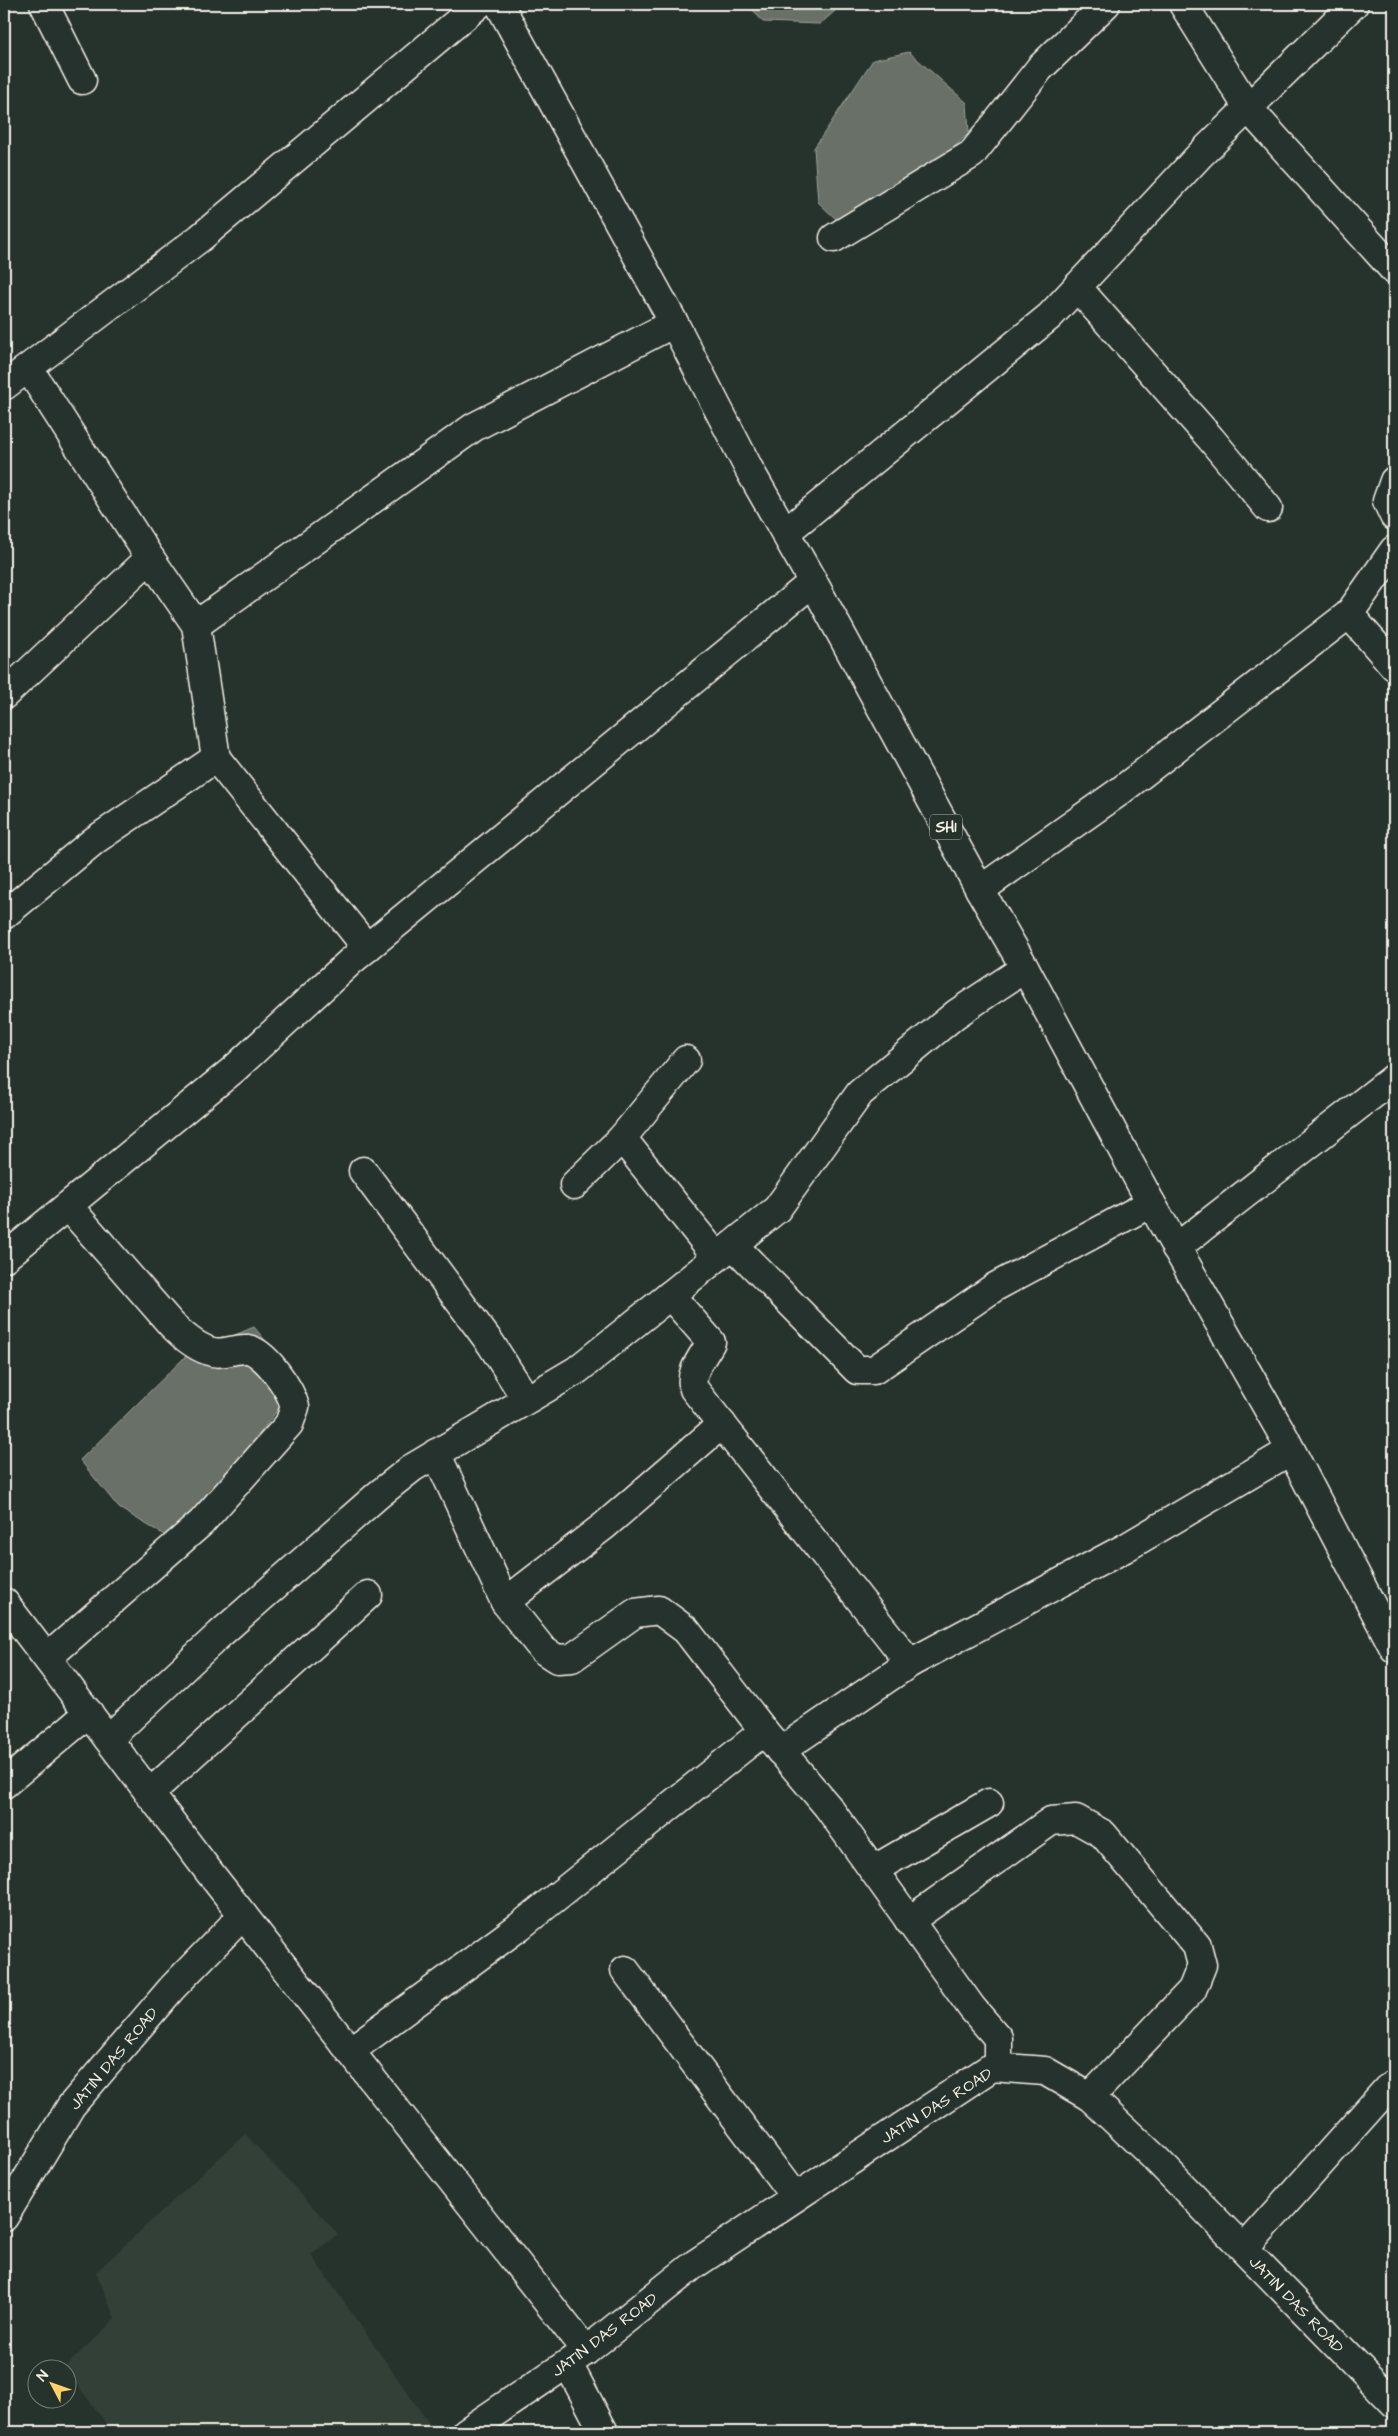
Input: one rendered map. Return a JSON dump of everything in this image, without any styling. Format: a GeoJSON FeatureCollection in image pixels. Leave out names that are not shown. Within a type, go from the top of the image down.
{"type":"FeatureCollection","features":[{"type":"Feature","properties":{"kind":"street"},"geometry":{"type":"LineString","coordinates":[[44,4],[82,80]]}},
{"type":"Feature","properties":{"kind":"street"},"geometry":{"type":"LineString","coordinates":[[4,386],[200,238],[480,4]]}},
{"type":"Feature","properties":{"kind":"street","name":"SH1"},"geometry":{"type":"LineString","coordinates":[[499,4],[674,323],[750,471],[814,582],[1151,1203],[1290,1451],[1394,1648]]}},
{"type":"Feature","properties":{"kind":"street"},"geometry":{"type":"LineString","coordinates":[[834,238],[972,154],[1040,68],[1106,4]]}},
{"type":"Feature","properties":{"kind":"street"},"geometry":{"type":"LineString","coordinates":[[1183,4],[1248,108],[1394,270]]}},
{"type":"Feature","properties":{"kind":"street"},"geometry":{"type":"LineString","coordinates":[[786,532],[1050,316],[1200,155],[1354,4]]}},
{"type":"Feature","properties":{"kind":"street"},"geometry":{"type":"LineString","coordinates":[[1077,287],[1211,439],[1268,508]]}},
{"type":"Feature","properties":{"kind":"street"},"geometry":{"type":"LineString","coordinates":[[196,624],[474,427],[674,323]]}},
{"type":"Feature","properties":{"kind":"street"},"geometry":{"type":"LineString","coordinates":[[29,369],[150,558],[196,624],[216,758],[367,948]]}},
{"type":"Feature","properties":{"kind":"street"},"geometry":{"type":"LineString","coordinates":[[1394,481],[1387,501],[1394,516]]}},
{"type":"Feature","properties":{"kind":"street"},"geometry":{"type":"LineString","coordinates":[[980,890],[1119,792],[1349,614],[1394,550]]}},
{"type":"Feature","properties":{"kind":"street"},"geometry":{"type":"LineString","coordinates":[[4,695],[150,558]]}},
{"type":"Feature","properties":{"kind":"street"},"geometry":{"type":"LineString","coordinates":[[4,1258],[134,1154],[233,1070],[367,948],[814,582]]}},
{"type":"Feature","properties":{"kind":"street"},"geometry":{"type":"LineString","coordinates":[[1349,614],[1394,666]]}},
{"type":"Feature","properties":{"kind":"street"},"geometry":{"type":"LineString","coordinates":[[4,915],[96,840],[216,758]]}},
{"type":"Feature","properties":{"kind":"street"},"geometry":{"type":"LineString","coordinates":[[108,1739],[220,1634],[378,1495],[412,1468],[577,1370],[777,1209],[860,1093],[956,1014],[1025,968]]}},
{"type":"Feature","properties":{"kind":"street"},"geometry":{"type":"LineString","coordinates":[[574,1185],[622,1138],[686,1060]]}},
{"type":"Feature","properties":{"kind":"street"},"geometry":{"type":"LineString","coordinates":[[1176,1248],[1394,1078]]}},
{"type":"Feature","properties":{"kind":"street"},"geometry":{"type":"LineString","coordinates":[[622,1138],[725,1251],[857,1370],[874,1370],[995,1287],[1151,1203]]}},
{"type":"Feature","properties":{"kind":"street"},"geometry":{"type":"LineString","coordinates":[[363,1171],[492,1344],[526,1399]]}},
{"type":"Feature","properties":{"kind":"street"},"geometry":{"type":"LineString","coordinates":[[47,1658],[201,1523],[289,1424],[294,1407],[284,1382],[256,1351],[246,1349],[210,1352],[189,1340],[171,1324],[68,1206]]}},
{"type":"Feature","properties":{"kind":"street"},"geometry":{"type":"LineString","coordinates":[[670,1295],[711,1342],[691,1381],[694,1390],[910,1663]]}},
{"type":"Feature","properties":{"kind":"street"},"geometry":{"type":"LineString","coordinates":[[505,1602],[604,1526],[722,1424]]}},
{"type":"Feature","properties":{"kind":"street"},"geometry":{"type":"LineString","coordinates":[[350,2051],[772,1741],[910,1663],[1125,1548],[1290,1451]]}},
{"type":"Feature","properties":{"kind":"street"},"geometry":{"type":"LineString","coordinates":[[436,1453],[505,1602],[543,1650],[557,1658],[572,1658],[635,1613],[659,1610],[686,1630],[772,1741],[828,1807],[972,2008],[998,2038],[998,2067]]}},
{"type":"Feature","properties":{"kind":"street"},"geometry":{"type":"LineString","coordinates":[[149,1794],[368,1595]]}},
{"type":"Feature","properties":{"kind":"street"},"geometry":{"type":"LineString","coordinates":[[7,1614],[47,1658],[149,1794],[350,2051],[577,2357],[604,2432]]}},
{"type":"Feature","properties":{"kind":"street"},"geometry":{"type":"LineString","coordinates":[[4,1784],[89,1713]]}},
{"type":"Feature","properties":{"kind":"street"},"geometry":{"type":"LineString","coordinates":[[873,1870],[989,1804]]}},
{"type":"Feature","properties":{"kind":"street"},"geometry":{"type":"LineString","coordinates":[[910,1920],[1051,1821],[1076,1819],[1102,1834],[1197,1946],[1202,1966],[1192,1990],[1090,2097]]}},
{"type":"Feature","properties":{"kind":"street","name":"JATIN DAS ROAD"},"geometry":{"type":"LineString","coordinates":[[4,2216],[71,2106],[172,1988],[244,1915]]}},
{"type":"Feature","properties":{"kind":"street"},"geometry":{"type":"LineString","coordinates":[[625,1970],[795,2197]]}},
{"type":"Feature","properties":{"kind":"street","name":"JATIN DAS ROAD"},"geometry":{"type":"LineString","coordinates":[[466,2432],[577,2357],[695,2264],[992,2067],[1045,2071],[1090,2097],[1156,2159],[1394,2403]]}},
{"type":"Feature","properties":{"kind":"street"},"geometry":{"type":"LineString","coordinates":[[1244,2249],[1387,2089],[1394,2084]]}},
{"type":"Feature","properties":{"kind":"shaded area"},"geometry":{"type":"Polygon","coordinates":[[[748,4],[843,4],[820,24],[763,22],[748,4]]]}},
{"type":"Feature","properties":{"kind":"shaded area"},"geometry":{"type":"Polygon","coordinates":[[[909,52],[967,103],[969,133],[932,168],[838,221],[818,202],[814,148],[873,60],[909,52]]]}},
{"type":"Feature","properties":{"kind":"shaded area"},"geometry":{"type":"Polygon","coordinates":[[[254,1327],[299,1381],[205,1507],[166,1536],[119,1508],[80,1460],[187,1355],[254,1327]]]}},
{"type":"Feature","properties":{"kind":"shaded area"},"geometry":{"type":"Polygon","coordinates":[[[245,2134],[338,2234],[311,2255],[433,2429],[427,2432],[113,2432],[78,2386],[78,2358],[74,2358],[115,2319],[96,2272],[245,2134]]]}}]}
